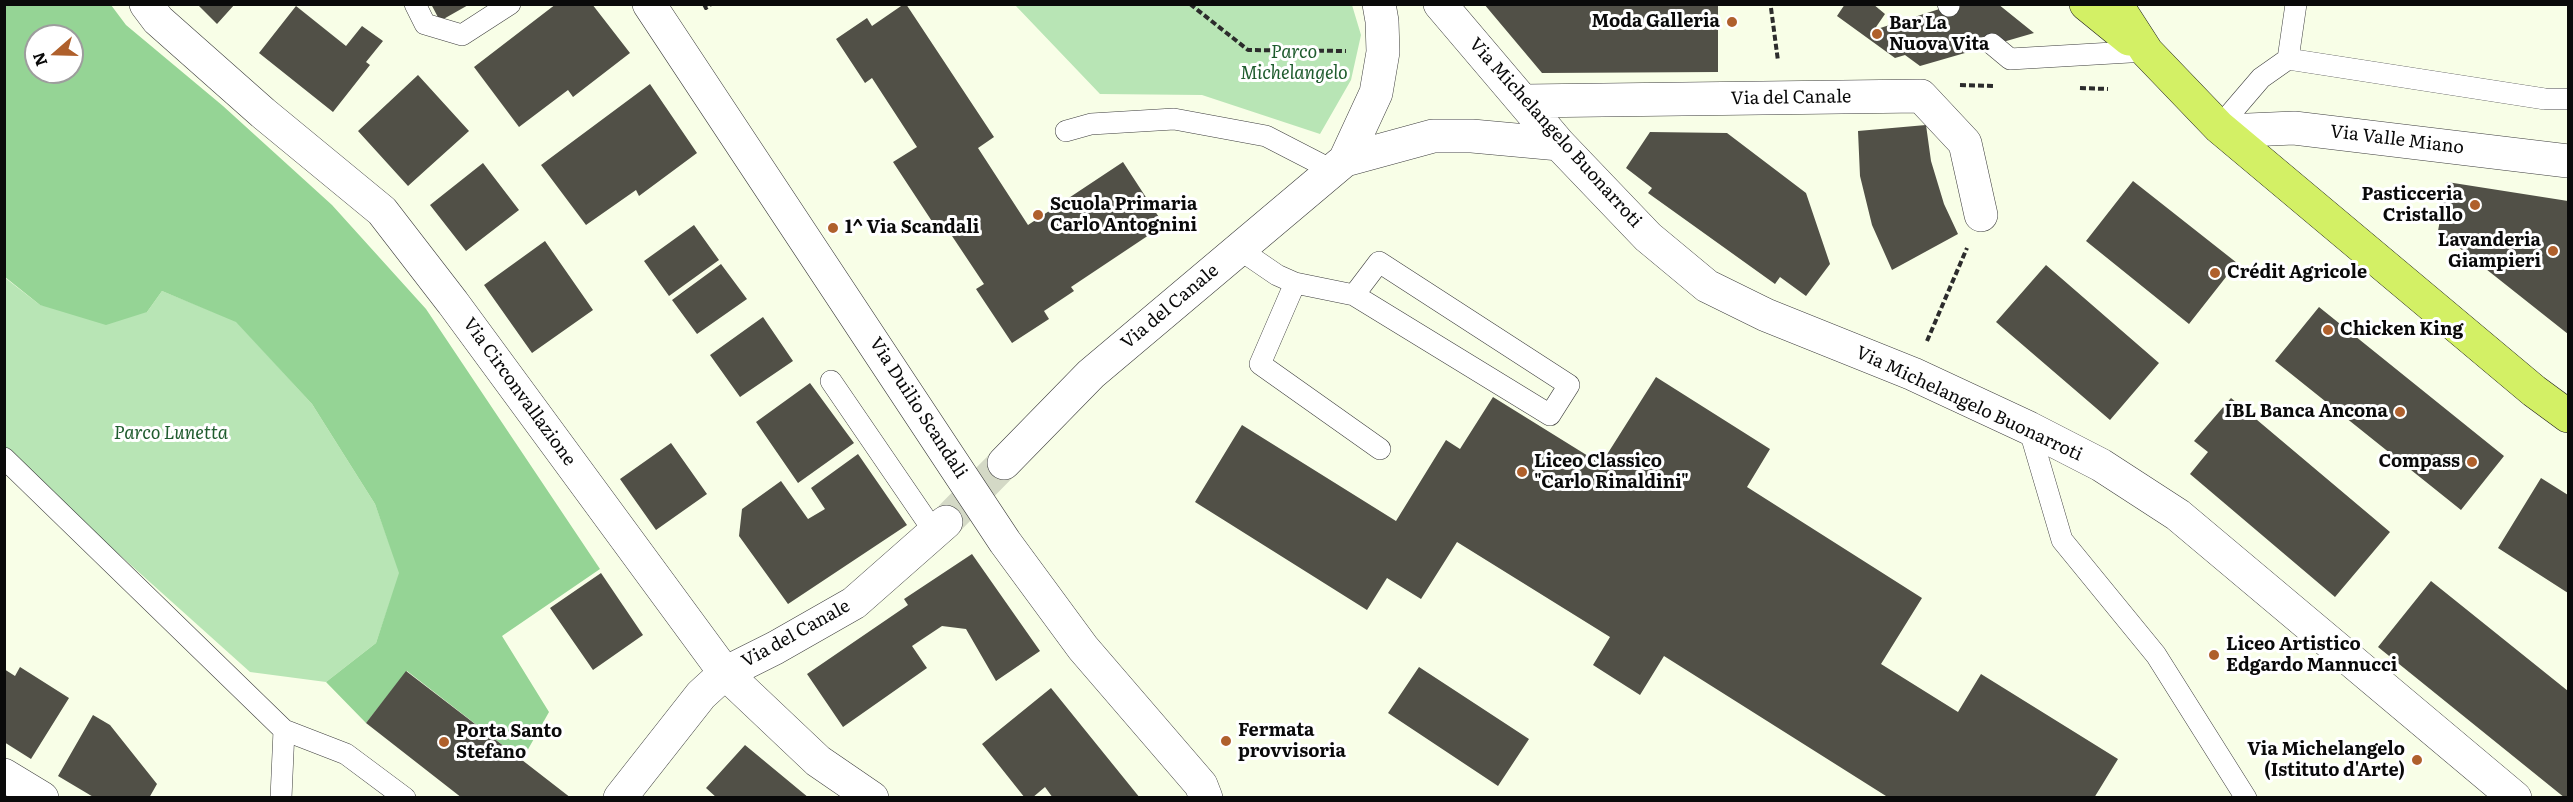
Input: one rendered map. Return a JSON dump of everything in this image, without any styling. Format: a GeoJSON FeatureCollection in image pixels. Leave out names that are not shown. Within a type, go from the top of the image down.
{"type":"FeatureCollection","features":[{"type":"Feature","properties":{"kind":"main road"},"geometry":{"type":"LineString","coordinates":[[2086,4],[2147,52],[2222,129],[2534,391],[2568,416]]}},
{"type":"Feature","properties":{"kind":"main road"},"geometry":{"type":"LineString","coordinates":[[2116,4],[2147,52]]}},
{"type":"Feature","properties":{"kind":"street","name":"Via Circonvallazione"},"geometry":{"type":"LineString","coordinates":[[146,4],[158,20],[263,112],[382,211],[453,303],[726,673],[818,761],[872,798]]}},
{"type":"Feature","properties":{"kind":"street","name":"Via Duilio Scandali"},"geometry":{"type":"LineString","coordinates":[[649,4],[1005,542],[1083,648],[1201,784],[1206,798]]}},
{"type":"Feature","properties":{"kind":"street","name":"Via del Canale"},"geometry":{"type":"LineString","coordinates":[[1004,463],[1091,374],[1338,165],[1376,93],[1383,52],[1379,4]]}},
{"type":"Feature","properties":{"kind":"street","name":"Via Michelangelo Buonarroti"},"geometry":{"type":"LineString","coordinates":[[1440,4],[1559,144],[1648,237],[1707,286],[1766,315],[1913,374],[2029,428],[2101,465],[2178,515],[2515,798]]}},
{"type":"Feature","properties":{"kind":"street","name":"Via del Canale"},"geometry":{"type":"LineString","coordinates":[[1524,101],[1921,96],[1965,143],[1981,215]]}},
{"type":"Feature","properties":{"kind":"street","name":"Via Valle Miano"},"geometry":{"type":"LineString","coordinates":[[2222,129],[2294,128],[2568,161]]}},
{"type":"Feature","properties":{"kind":"street","name":"Via del Canale"},"geometry":{"type":"LineString","coordinates":[[1338,165],[1432,136],[1472,136],[1559,144]]}},
{"type":"Feature","properties":{"kind":"street","name":"Via del Canale"},"geometry":{"type":"LineString","coordinates":[[620,798],[701,695],[726,673],[854,603],[941,527]]}},
{"type":"Feature","properties":{"kind":"street"},"geometry":{"type":"LineString","coordinates":[[4,775],[42,798]]}},
{"type":"Feature","properties":{"kind":"lane"},"geometry":{"type":"LineString","coordinates":[[416,4],[425,24],[462,35],[510,4]]}},
{"type":"Feature","properties":{"kind":"lane"},"geometry":{"type":"LineString","coordinates":[[1992,44],[2010,59],[2147,52],[2133,4]]}},
{"type":"Feature","properties":{"kind":"lane"},"geometry":{"type":"LineString","coordinates":[[2288,59],[2296,4]]}},
{"type":"Feature","properties":{"kind":"lane"},"geometry":{"type":"LineString","coordinates":[[2222,129],[2261,78],[2288,59],[2545,99],[2568,99]]}},
{"type":"Feature","properties":{"kind":"lane"},"geometry":{"type":"LineString","coordinates":[[1066,130],[1090,124],[1174,119],[1266,136],[1338,165]]}},
{"type":"Feature","properties":{"kind":"lane"},"geometry":{"type":"LineString","coordinates":[[1239,249],[1277,275],[1295,283],[1354,295],[1550,415],[1569,385],[1379,262],[1354,295]]}},
{"type":"Feature","properties":{"kind":"lane"},"geometry":{"type":"LineString","coordinates":[[1295,283],[1260,364],[1380,449]]}},
{"type":"Feature","properties":{"kind":"lane"},"geometry":{"type":"LineString","coordinates":[[831,381],[941,527]]}},
{"type":"Feature","properties":{"kind":"lane"},"geometry":{"type":"LineString","coordinates":[[2029,428],[2062,540],[2156,655],[2246,798]]}},
{"type":"Feature","properties":{"kind":"lane"},"geometry":{"type":"LineString","coordinates":[[4,458],[284,730],[346,754],[405,798]]}},
{"type":"Feature","properties":{"kind":"lane"},"geometry":{"type":"LineString","coordinates":[[281,798],[284,730]]}},
{"type":"Feature","properties":{"kind":"path"},"geometry":{"type":"LineString","coordinates":[[704,4],[706,8],[711,4]]}},
{"type":"Feature","properties":{"kind":"path"},"geometry":{"type":"LineString","coordinates":[[1190,4],[1248,50],[1383,52]]}},
{"type":"Feature","properties":{"kind":"path"},"geometry":{"type":"LineString","coordinates":[[1771,8],[1782,98]]}},
{"type":"Feature","properties":{"kind":"path"},"geometry":{"type":"LineString","coordinates":[[2085,88],[2108,89]]}},
{"type":"Feature","properties":{"kind":"path"},"geometry":{"type":"LineString","coordinates":[[1913,374],[1981,215]]}},
{"type":"Feature","properties":{"kind":"green space"},"geometry":{"type":"Polygon","coordinates":[[[4,5],[111,5],[126,25],[223,106],[332,205],[426,309],[600,569],[502,636],[549,712],[522,760],[407,671],[366,723],[326,682],[376,643],[399,573],[375,504],[312,404],[236,322],[162,291],[147,312],[106,325],[40,305],[5,277],[4,5]]]}},
{"type":"Feature","properties":{"kind":"green space","name":"Parco Michelangelo"},"geometry":{"type":"Polygon","coordinates":[[[1015,5],[1352,5],[1361,35],[1351,80],[1320,134],[1202,95],[1100,94],[1015,5]]]}},
{"type":"Feature","properties":{"kind":"green space","name":"Parco Lunetta"},"geometry":{"type":"Polygon","coordinates":[[[4,277],[40,305],[147,312],[162,291],[236,321],[312,404],[375,504],[400,573],[376,643],[326,682],[250,672],[15,461],[5,451],[4,277]]]}},
{"type":"Feature","properties":{"kind":"building"},"geometry":{"type":"Polygon","coordinates":[[[197,4],[235,4],[217,24],[197,4]]]}},
{"type":"Feature","properties":{"kind":"building"},"geometry":{"type":"Polygon","coordinates":[[[431,4],[470,4],[440,21],[431,4]]]}},
{"type":"Feature","properties":{"kind":"building"},"geometry":{"type":"Polygon","coordinates":[[[556,4],[592,4],[630,53],[573,97],[568,90],[519,127],[474,67],[556,4]]]}},
{"type":"Feature","properties":{"kind":"building"},"geometry":{"type":"Polygon","coordinates":[[[904,4],[994,137],[978,148],[1028,225],[1123,162],[1164,225],[1071,287],[1074,291],[1044,311],[1049,319],[1012,343],[976,289],[984,284],[946,227],[939,232],[893,162],[917,147],[872,78],[865,83],[836,39],[867,18],[872,26],[904,4]]]}},
{"type":"Feature","properties":{"kind":"building"},"geometry":{"type":"Polygon","coordinates":[[[1484,4],[1718,4],[1718,72],[1542,73],[1484,4]]]}},
{"type":"Feature","properties":{"kind":"building"},"geometry":{"type":"Polygon","coordinates":[[[1845,4],[1873,4],[1885,14],[1874,30],[1955,4],[1998,4],[2034,33],[1920,66],[1905,55],[1895,58],[1837,16],[1845,4]]]}},
{"type":"Feature","properties":{"kind":"building"},"geometry":{"type":"Polygon","coordinates":[[[296,6],[346,46],[362,26],[383,41],[366,62],[370,65],[333,112],[259,53],[296,6]]]}},
{"type":"Feature","properties":{"kind":"building"},"geometry":{"type":"Polygon","coordinates":[[[418,75],[469,131],[408,186],[358,131],[418,75]]]}},
{"type":"Feature","properties":{"kind":"building"},"geometry":{"type":"Polygon","coordinates":[[[650,84],[697,153],[639,196],[636,190],[586,225],[541,165],[650,84]]]}},
{"type":"Feature","properties":{"kind":"building"},"geometry":{"type":"Polygon","coordinates":[[[1926,125],[1931,161],[1944,204],[1958,234],[1892,270],[1872,225],[1860,176],[1858,131],[1926,125]]]}},
{"type":"Feature","properties":{"kind":"building"},"geometry":{"type":"Polygon","coordinates":[[[1650,132],[1727,133],[1806,193],[1830,264],[1806,296],[1780,277],[1775,284],[1648,193],[1652,188],[1626,168],[1650,132]]]}},
{"type":"Feature","properties":{"kind":"building"},"geometry":{"type":"Polygon","coordinates":[[[483,163],[519,210],[466,251],[430,205],[483,163]]]}},
{"type":"Feature","properties":{"kind":"building"},"geometry":{"type":"Polygon","coordinates":[[[2133,181],[2237,263],[2189,324],[2086,241],[2133,181]]]}},
{"type":"Feature","properties":{"kind":"building"},"geometry":{"type":"Polygon","coordinates":[[[2447,182],[2568,201],[2568,334],[2438,231],[2447,182]]]}},
{"type":"Feature","properties":{"kind":"building"},"geometry":{"type":"Polygon","coordinates":[[[694,225],[719,260],[669,296],[644,261],[694,225]]]}},
{"type":"Feature","properties":{"kind":"building"},"geometry":{"type":"Polygon","coordinates":[[[545,241],[593,310],[532,353],[484,285],[545,241]]]}},
{"type":"Feature","properties":{"kind":"building"},"geometry":{"type":"Polygon","coordinates":[[[721,264],[747,299],[697,334],[672,300],[721,264]]]}},
{"type":"Feature","properties":{"kind":"building"},"geometry":{"type":"Polygon","coordinates":[[[2046,265],[2159,363],[2110,420],[1996,322],[2046,265]]]}},
{"type":"Feature","properties":{"kind":"building"},"geometry":{"type":"Polygon","coordinates":[[[2319,307],[2504,456],[2461,510],[2275,361],[2319,307]]]}},
{"type":"Feature","properties":{"kind":"building"},"geometry":{"type":"Polygon","coordinates":[[[763,317],[793,361],[740,397],[710,355],[763,317]]]}},
{"type":"Feature","properties":{"kind":"building"},"geometry":{"type":"Polygon","coordinates":[[[1656,377],[1770,449],[1747,487],[1922,598],[1881,664],[1958,712],[1981,674],[2118,759],[2094,798],[1885,798],[1886,796],[1664,656],[1640,695],[1593,665],[1610,637],[1457,542],[1421,599],[1387,578],[1367,610],[1195,502],[1242,425],[1396,521],[1446,440],[1460,449],[1493,397],[1601,464],[1656,377]]]}},
{"type":"Feature","properties":{"kind":"building"},"geometry":{"type":"Polygon","coordinates":[[[810,383],[854,443],[798,483],[756,422],[810,383]]]}},
{"type":"Feature","properties":{"kind":"building"},"geometry":{"type":"Polygon","coordinates":[[[2231,398],[2390,532],[2335,597],[2190,474],[2208,452],[2194,441],[2231,398]]]}},
{"type":"Feature","properties":{"kind":"building"},"geometry":{"type":"Polygon","coordinates":[[[671,443],[707,494],[656,530],[620,479],[671,443]]]}},
{"type":"Feature","properties":{"kind":"building"},"geometry":{"type":"Polygon","coordinates":[[[858,454],[907,525],[788,604],[739,536],[742,509],[781,481],[808,519],[825,509],[811,488],[858,454]]]}},
{"type":"Feature","properties":{"kind":"building"},"geometry":{"type":"Polygon","coordinates":[[[2541,478],[2568,495],[2568,593],[2498,548],[2541,478]]]}},
{"type":"Feature","properties":{"kind":"building"},"geometry":{"type":"Polygon","coordinates":[[[972,554],[1040,651],[996,681],[966,629],[942,626],[912,646],[927,668],[843,727],[807,674],[908,605],[904,599],[972,554]]]}},
{"type":"Feature","properties":{"kind":"building"},"geometry":{"type":"Polygon","coordinates":[[[601,573],[643,635],[593,670],[550,608],[601,573]]]}},
{"type":"Feature","properties":{"kind":"building"},"geometry":{"type":"Polygon","coordinates":[[[2431,581],[2568,691],[2568,798],[2565,798],[2378,647],[2431,581]]]}},
{"type":"Feature","properties":{"kind":"building"},"geometry":{"type":"Polygon","coordinates":[[[20,667],[69,698],[31,759],[4,742],[4,669],[15,676],[20,667]]]}},
{"type":"Feature","properties":{"kind":"building"},"geometry":{"type":"Polygon","coordinates":[[[1419,667],[1529,739],[1498,786],[1388,713],[1419,667]]]}},
{"type":"Feature","properties":{"kind":"building","name":"Porta Santo Stefano"},"geometry":{"type":"Polygon","coordinates":[[[406,671],[571,798],[462,798],[366,723],[406,671]]]}},
{"type":"Feature","properties":{"kind":"building"},"geometry":{"type":"Polygon","coordinates":[[[1051,688],[1140,798],[1053,798],[1045,787],[1032,798],[1025,798],[982,744],[1051,688]]]}},
{"type":"Feature","properties":{"kind":"building"},"geometry":{"type":"Polygon","coordinates":[[[93,715],[110,725],[157,784],[149,798],[95,798],[58,776],[93,715]]]}},
{"type":"Feature","properties":{"kind":"building"},"geometry":{"type":"Polygon","coordinates":[[[745,745],[809,798],[717,798],[706,788],[745,745]]]}},
{"type":"Feature","properties":{"kind":"tunnel"},"geometry":{"type":"LineString","coordinates":[[946,522],[1004,463]]}},
{"type":"Feature","properties":{"kind":"place","name":"Moda Galleria"},"geometry":{"type":"Point","coordinates":[1732,22]}},
{"type":"Feature","properties":{"kind":"place","name":"Bar La Nuova Vita"},"geometry":{"type":"Point","coordinates":[1877,34]}},
{"type":"Feature","properties":{"kind":"place","name":"Pasticceria Cristallo"},"geometry":{"type":"Point","coordinates":[2475,205]}},
{"type":"Feature","properties":{"kind":"place","name":"Scuola Primaria Carlo Antognini"},"geometry":{"type":"Point","coordinates":[1038,215]}},
{"type":"Feature","properties":{"kind":"place","name":"1^ Via Scandali"},"geometry":{"type":"Point","coordinates":[833,228]}},
{"type":"Feature","properties":{"kind":"place","name":"Lavanderia Giampieri"},"geometry":{"type":"Point","coordinates":[2553,251]}},
{"type":"Feature","properties":{"kind":"place","name":"Crédit Agricole"},"geometry":{"type":"Point","coordinates":[2215,273]}},
{"type":"Feature","properties":{"kind":"place","name":"Chicken King"},"geometry":{"type":"Point","coordinates":[2328,330]}},
{"type":"Feature","properties":{"kind":"place","name":"IBL Banca Ancona"},"geometry":{"type":"Point","coordinates":[2400,412]}},
{"type":"Feature","properties":{"kind":"place","name":"Compass"},"geometry":{"type":"Point","coordinates":[2472,462]}},
{"type":"Feature","properties":{"kind":"place","name":"Liceo Classico \"Carlo Rinaldini\""},"geometry":{"type":"Point","coordinates":[1522,472]}},
{"type":"Feature","properties":{"kind":"place","name":"Liceo Artistico Edgardo Mannucci"},"geometry":{"type":"Point","coordinates":[2214,655]}},
{"type":"Feature","properties":{"kind":"place","name":"Fermata provvisoria"},"geometry":{"type":"Point","coordinates":[1226,741]}},
{"type":"Feature","properties":{"kind":"place","name":"Porta Santo Stefano"},"geometry":{"type":"Point","coordinates":[444,742]}},
{"type":"Feature","properties":{"kind":"place","name":"Via Michelangelo (Istituto d'Arte)"},"geometry":{"type":"Point","coordinates":[2417,760]}}]}
